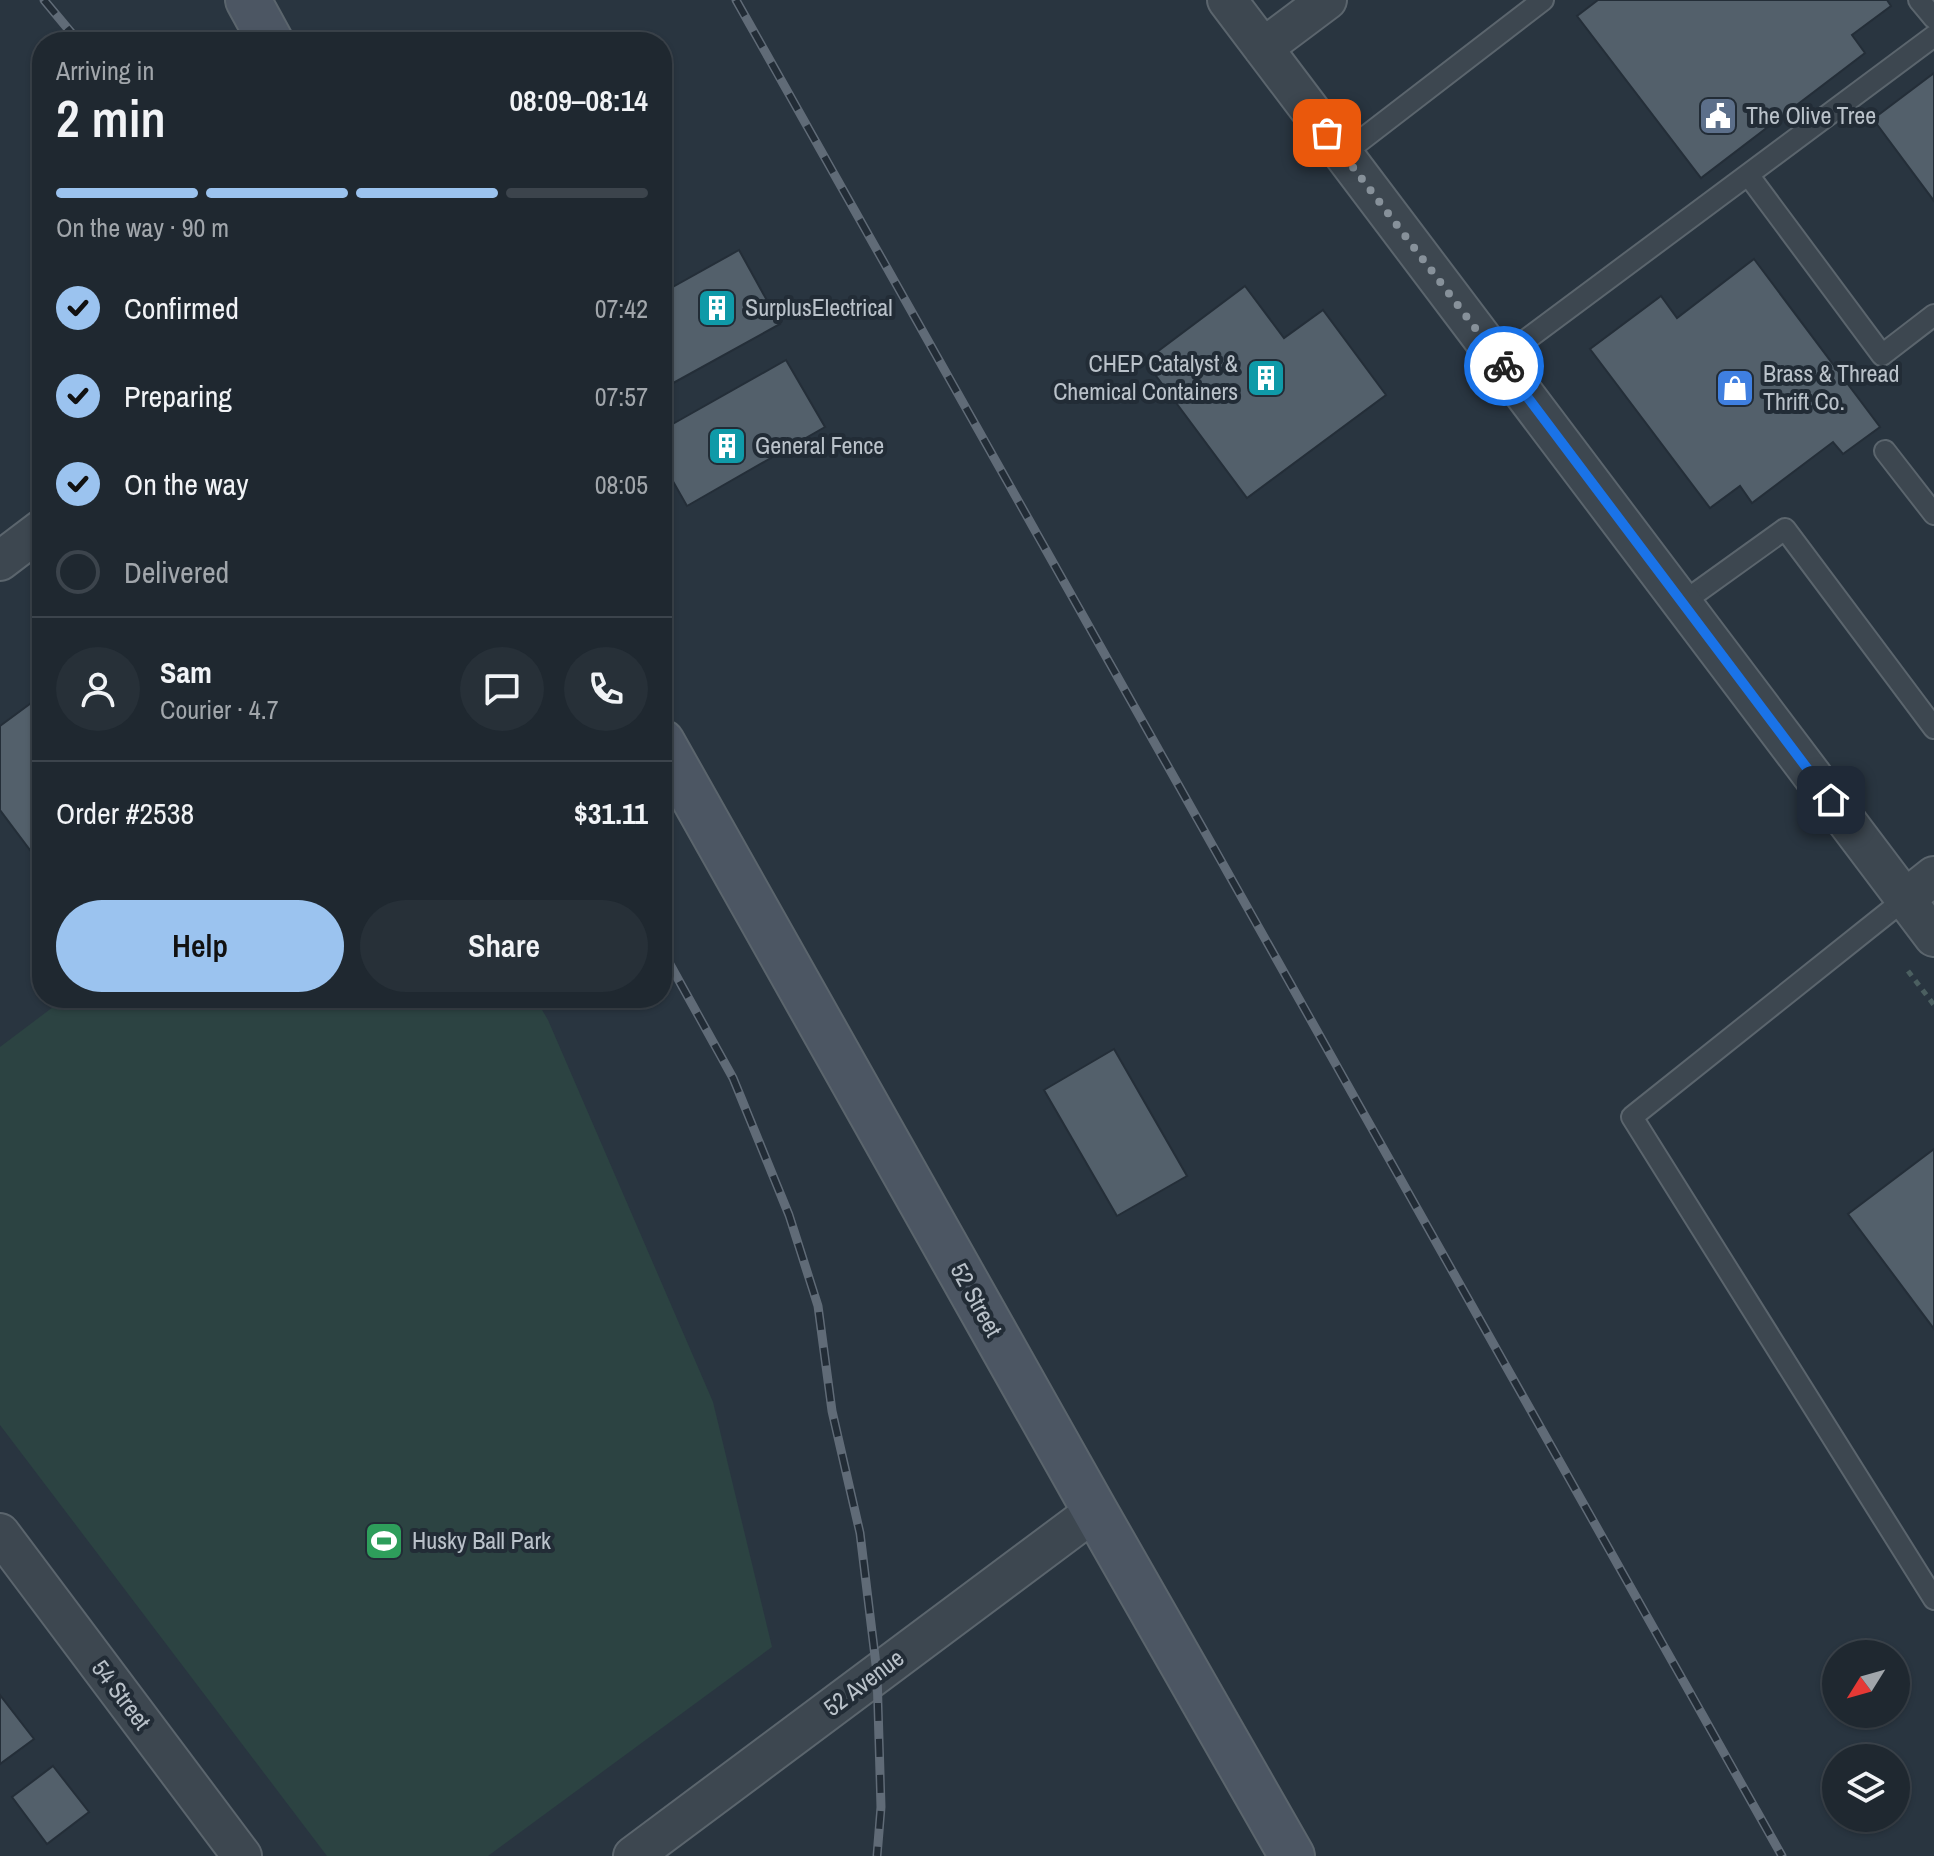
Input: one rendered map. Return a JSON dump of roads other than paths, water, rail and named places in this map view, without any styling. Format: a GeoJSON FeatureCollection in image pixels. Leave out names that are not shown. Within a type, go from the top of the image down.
{"type":"FeatureCollection","features":[{"type":"Feature","properties":{"kind":"main road"},"geometry":{"type":"LineString","coordinates":[[248,0],[266,32]]}},
{"type":"Feature","properties":{"kind":"main road","name":"52 Street"},"geometry":{"type":"LineString","coordinates":[[672,760],[1292,1856]]}},
{"type":"Feature","properties":{"kind":"street"},"geometry":{"type":"LineString","coordinates":[[1227,0],[1682,603],[1920,887],[1934,937]]}},
{"type":"Feature","properties":{"kind":"street"},"geometry":{"type":"LineString","coordinates":[[1263,48],[1327,0]]}},
{"type":"Feature","properties":{"kind":"street"},"geometry":{"type":"LineString","coordinates":[[0,561],[32,537]]}},
{"type":"Feature","properties":{"kind":"street","name":"52 Avenue"},"geometry":{"type":"LineString","coordinates":[[633,1856],[1095,1511]]}},
{"type":"Feature","properties":{"kind":"street","name":"54 Street"},"geometry":{"type":"LineString","coordinates":[[0,1533],[242,1856]]}},
{"type":"Feature","properties":{"kind":"lane"},"geometry":{"type":"LineString","coordinates":[[1343,154],[1543,0]]}},
{"type":"Feature","properties":{"kind":"lane"},"geometry":{"type":"LineString","coordinates":[[1919,0],[1934,18]]}},
{"type":"Feature","properties":{"kind":"lane"},"geometry":{"type":"LineString","coordinates":[[1499,360],[1934,36]]}},
{"type":"Feature","properties":{"kind":"lane"},"geometry":{"type":"LineString","coordinates":[[1749,176],[1882,355],[1934,315]]}},
{"type":"Feature","properties":{"kind":"lane"},"geometry":{"type":"LineString","coordinates":[[1885,451],[1934,514]]}},
{"type":"Feature","properties":{"kind":"lane"},"geometry":{"type":"LineString","coordinates":[[1682,603],[1785,529],[1934,728]]}},
{"type":"Feature","properties":{"kind":"lane"},"geometry":{"type":"LineString","coordinates":[[1920,887],[1632,1117],[1934,1599]]}},
{"type":"Feature","properties":{"kind":"railway"},"geometry":{"type":"LineString","coordinates":[[44,0],[71,32]]}},
{"type":"Feature","properties":{"kind":"railway"},"geometry":{"type":"LineString","coordinates":[[736,0],[1782,1856]]}},
{"type":"Feature","properties":{"kind":"railway"},"geometry":{"type":"LineString","coordinates":[[672,968],[733,1078],[789,1215],[818,1306],[832,1411],[860,1533],[877,1673],[881,1807],[877,1856]]}},
{"type":"Feature","properties":{"kind":"place","name":"The Olive Tree"},"geometry":{"type":"Point","coordinates":[1718,116]}},
{"type":"Feature","properties":{"kind":"place","name":"SurplusElectrical"},"geometry":{"type":"Point","coordinates":[717,308]}},
{"type":"Feature","properties":{"kind":"place","name":"CHEP Catalyst & Chemical Containers"},"geometry":{"type":"Point","coordinates":[1266,378]}},
{"type":"Feature","properties":{"kind":"place","name":"Brass & Thread Thrift Co."},"geometry":{"type":"Point","coordinates":[1735,388]}},
{"type":"Feature","properties":{"kind":"place","name":"General Fence"},"geometry":{"type":"Point","coordinates":[727,446]}},
{"type":"Feature","properties":{"kind":"place","name":"Husky Ball Park"},"geometry":{"type":"Point","coordinates":[384,1541]}}]}
